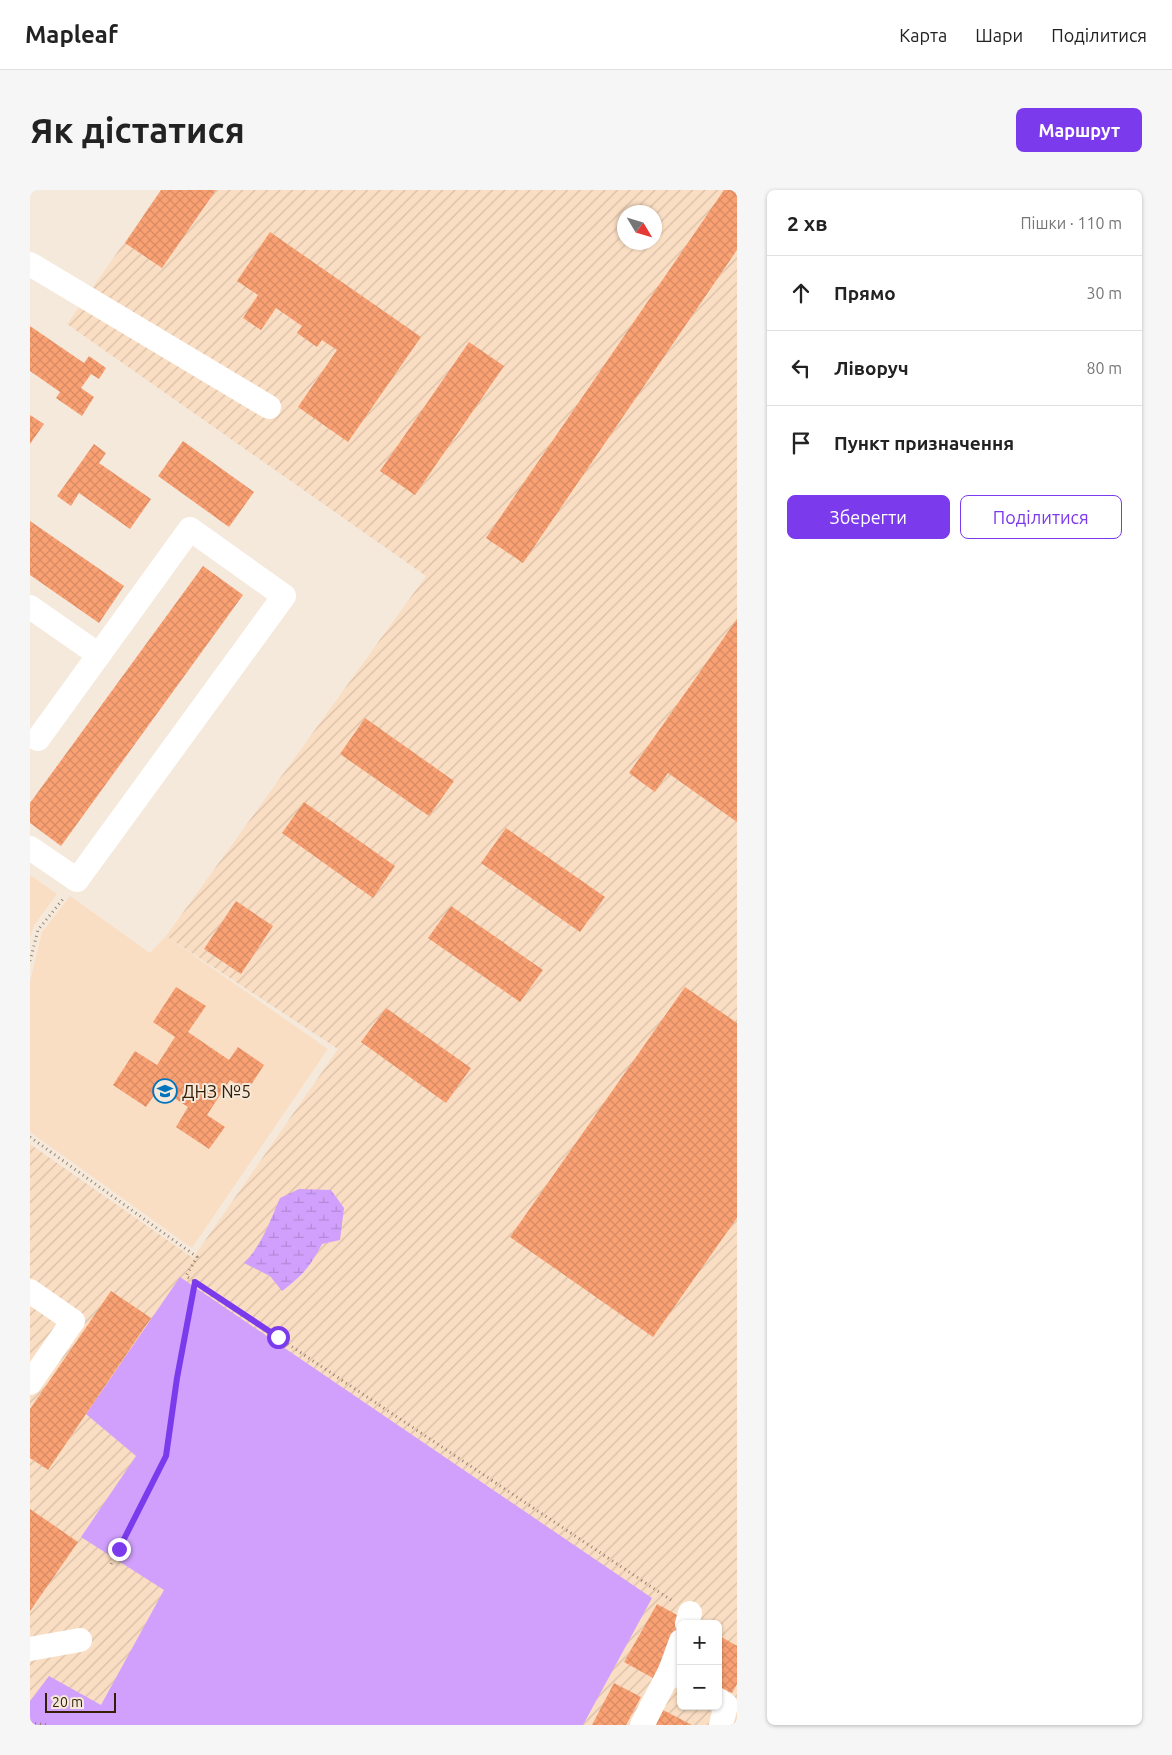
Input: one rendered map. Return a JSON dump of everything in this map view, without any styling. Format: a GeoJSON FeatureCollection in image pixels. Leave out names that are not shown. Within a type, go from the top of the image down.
{"type":"FeatureCollection","features":[{"type":"Feature","properties":{"kind":"lane"},"geometry":{"type":"LineString","coordinates":[[30,264],[269,408]]}},
{"type":"Feature","properties":{"kind":"lane"},"geometry":{"type":"LineString","coordinates":[[30,848],[77,880],[284,596],[190,529],[99,655],[33,741]]}},
{"type":"Feature","properties":{"kind":"lane"},"geometry":{"type":"LineString","coordinates":[[30,607],[99,655]]}},
{"type":"Feature","properties":{"kind":"lane"},"geometry":{"type":"LineString","coordinates":[[30,1291],[73,1321],[30,1383]]}},
{"type":"Feature","properties":{"kind":"lane"},"geometry":{"type":"LineString","coordinates":[[33,1652],[80,1640]]}},
{"type":"Feature","properties":{"kind":"lane"},"geometry":{"type":"LineString","coordinates":[[642,1725],[676,1674]]}},
{"type":"Feature","properties":{"kind":"lane"},"geometry":{"type":"LineString","coordinates":[[721,1725],[726,1704],[722,1702]]}},
{"type":"Feature","properties":{"kind":"path"},"geometry":{"type":"LineString","coordinates":[[30,961],[38,930],[77,880]]}},
{"type":"Feature","properties":{"kind":"path"},"geometry":{"type":"LineString","coordinates":[[30,1137],[197,1257],[186,1276],[689,1618]]}},
{"type":"Feature","properties":{"kind":"path"},"geometry":{"type":"LineString","coordinates":[[111,1564],[166,1456],[177,1378],[195,1282]]}},
{"type":"Feature","properties":{"kind":"path"},"geometry":{"type":"LineString","coordinates":[[30,1723],[48,1725]]}},
{"type":"Feature","properties":{"kind":"shaded area"},"geometry":{"type":"Polygon","coordinates":[[[161,190],[737,190],[737,1725],[30,1725],[30,1144],[193,1258],[338,1049],[166,936],[426,576],[67,324],[161,190]]]}},
{"type":"Feature","properties":{"kind":"shaded area"},"geometry":{"type":"Polygon","coordinates":[[[30,875],[57,894],[34,925],[30,939],[30,875]]]}},
{"type":"Feature","properties":{"kind":"shaded area","name":"ДНЗ №5"},"geometry":{"type":"Polygon","coordinates":[[[70,896],[150,953],[166,936],[328,1049],[192,1248],[30,1132],[30,981],[42,932],[70,896]]]}},
{"type":"Feature","properties":{"kind":"green space"},"geometry":{"type":"Polygon","coordinates":[[[299,1189],[331,1190],[344,1208],[340,1240],[322,1244],[314,1259],[305,1270],[282,1291],[270,1276],[244,1263],[261,1241],[280,1198],[299,1189]]]}},
{"type":"Feature","properties":{"kind":"green space"},"geometry":{"type":"Polygon","coordinates":[[[180,1277],[652,1598],[583,1725],[30,1725],[30,1701],[49,1676],[101,1705],[164,1590],[81,1537],[136,1456],[86,1414],[180,1277]]]}},
{"type":"Feature","properties":{"kind":"building"},"geometry":{"type":"Polygon","coordinates":[[[161,190],[216,190],[162,268],[125,243],[161,190]]]}},
{"type":"Feature","properties":{"kind":"building"},"geometry":{"type":"Polygon","coordinates":[[[724,190],[737,190],[737,250],[523,563],[486,538],[724,190]]]}},
{"type":"Feature","properties":{"kind":"building"},"geometry":{"type":"Polygon","coordinates":[[[270,232],[421,337],[348,442],[298,407],[337,350],[322,340],[317,347],[297,333],[302,326],[276,308],[261,330],[243,318],[258,295],[237,281],[270,232]]]}},
{"type":"Feature","properties":{"kind":"building"},"geometry":{"type":"Polygon","coordinates":[[[30,326],[84,363],[89,356],[106,368],[99,379],[91,374],[81,388],[94,397],[82,416],[56,398],[60,392],[30,371],[30,326]]]}},
{"type":"Feature","properties":{"kind":"building"},"geometry":{"type":"Polygon","coordinates":[[[469,342],[504,366],[415,495],[380,471],[469,342]]]}},
{"type":"Feature","properties":{"kind":"building"},"geometry":{"type":"Polygon","coordinates":[[[30,415],[44,424],[30,444],[30,415]]]}},
{"type":"Feature","properties":{"kind":"building"},"geometry":{"type":"Polygon","coordinates":[[[183,441],[254,492],[229,527],[158,476],[183,441]]]}},
{"type":"Feature","properties":{"kind":"building"},"geometry":{"type":"Polygon","coordinates":[[[94,444],[106,453],[99,463],[151,499],[130,529],[79,493],[71,506],[57,496],[94,444]]]}},
{"type":"Feature","properties":{"kind":"building"},"geometry":{"type":"Polygon","coordinates":[[[30,521],[124,586],[99,623],[30,575],[30,521]]]}},
{"type":"Feature","properties":{"kind":"building"},"geometry":{"type":"Polygon","coordinates":[[[203,566],[243,595],[61,846],[30,823],[30,803],[203,566]]]}},
{"type":"Feature","properties":{"kind":"building"},"geometry":{"type":"Polygon","coordinates":[[[737,619],[737,822],[668,773],[655,792],[629,773],[737,619]]]}},
{"type":"Feature","properties":{"kind":"building"},"geometry":{"type":"Polygon","coordinates":[[[365,718],[454,781],[429,816],[340,754],[365,718]]]}},
{"type":"Feature","properties":{"kind":"building"},"geometry":{"type":"Polygon","coordinates":[[[304,802],[395,866],[373,898],[282,833],[304,802]]]}},
{"type":"Feature","properties":{"kind":"building"},"geometry":{"type":"Polygon","coordinates":[[[506,828],[605,897],[580,932],[481,863],[506,828]]]}},
{"type":"Feature","properties":{"kind":"building"},"geometry":{"type":"Polygon","coordinates":[[[236,901],[273,926],[241,974],[204,949],[236,901]]]}},
{"type":"Feature","properties":{"kind":"building"},"geometry":{"type":"Polygon","coordinates":[[[451,906],[543,970],[520,1002],[428,938],[451,906]]]}},
{"type":"Feature","properties":{"kind":"building"},"geometry":{"type":"Polygon","coordinates":[[[176,987],[206,1006],[188,1032],[229,1060],[238,1047],[264,1065],[247,1091],[230,1080],[207,1115],[225,1127],[209,1149],[176,1127],[188,1107],[159,1088],[146,1107],[113,1085],[135,1051],[157,1065],[175,1037],[153,1022],[176,987]]]}},
{"type":"Feature","properties":{"kind":"building"},"geometry":{"type":"Polygon","coordinates":[[[685,987],[737,1023],[737,1218],[653,1337],[510,1237],[685,987]]]}},
{"type":"Feature","properties":{"kind":"building"},"geometry":{"type":"Polygon","coordinates":[[[386,1008],[471,1068],[446,1103],[361,1042],[386,1008]]]}},
{"type":"Feature","properties":{"kind":"building"},"geometry":{"type":"Polygon","coordinates":[[[111,1291],[151,1318],[48,1470],[30,1458],[30,1409],[111,1291]]]}},
{"type":"Feature","properties":{"kind":"building"},"geometry":{"type":"Polygon","coordinates":[[[30,1509],[78,1542],[30,1611],[30,1509]]]}},
{"type":"Feature","properties":{"kind":"building"},"geometry":{"type":"Polygon","coordinates":[[[657,1604],[686,1620],[677,1620],[677,1636],[653,1678],[624,1662],[657,1604]]]}},
{"type":"Feature","properties":{"kind":"building"},"geometry":{"type":"Polygon","coordinates":[[[722,1637],[737,1646],[737,1684],[732,1693],[722,1688],[722,1637]]]}},
{"type":"Feature","properties":{"kind":"building"},"geometry":{"type":"Polygon","coordinates":[[[614,1683],[641,1697],[626,1725],[592,1725],[614,1683]]]}},
{"type":"Feature","properties":{"kind":"building"},"geometry":{"type":"Polygon","coordinates":[[[663,1710],[692,1725],[656,1725],[663,1710]]]}},
{"type":"Feature","properties":{"kind":"place","name":"ДНЗ №5"},"geometry":{"type":"Point","coordinates":[165,1091]}},
{"type":"Feature","properties":{"kind":"route"},"geometry":{"type":"LineString","coordinates":[[119,1549],[166,1456],[177,1378],[195,1282],[278,1337]]}}]}
